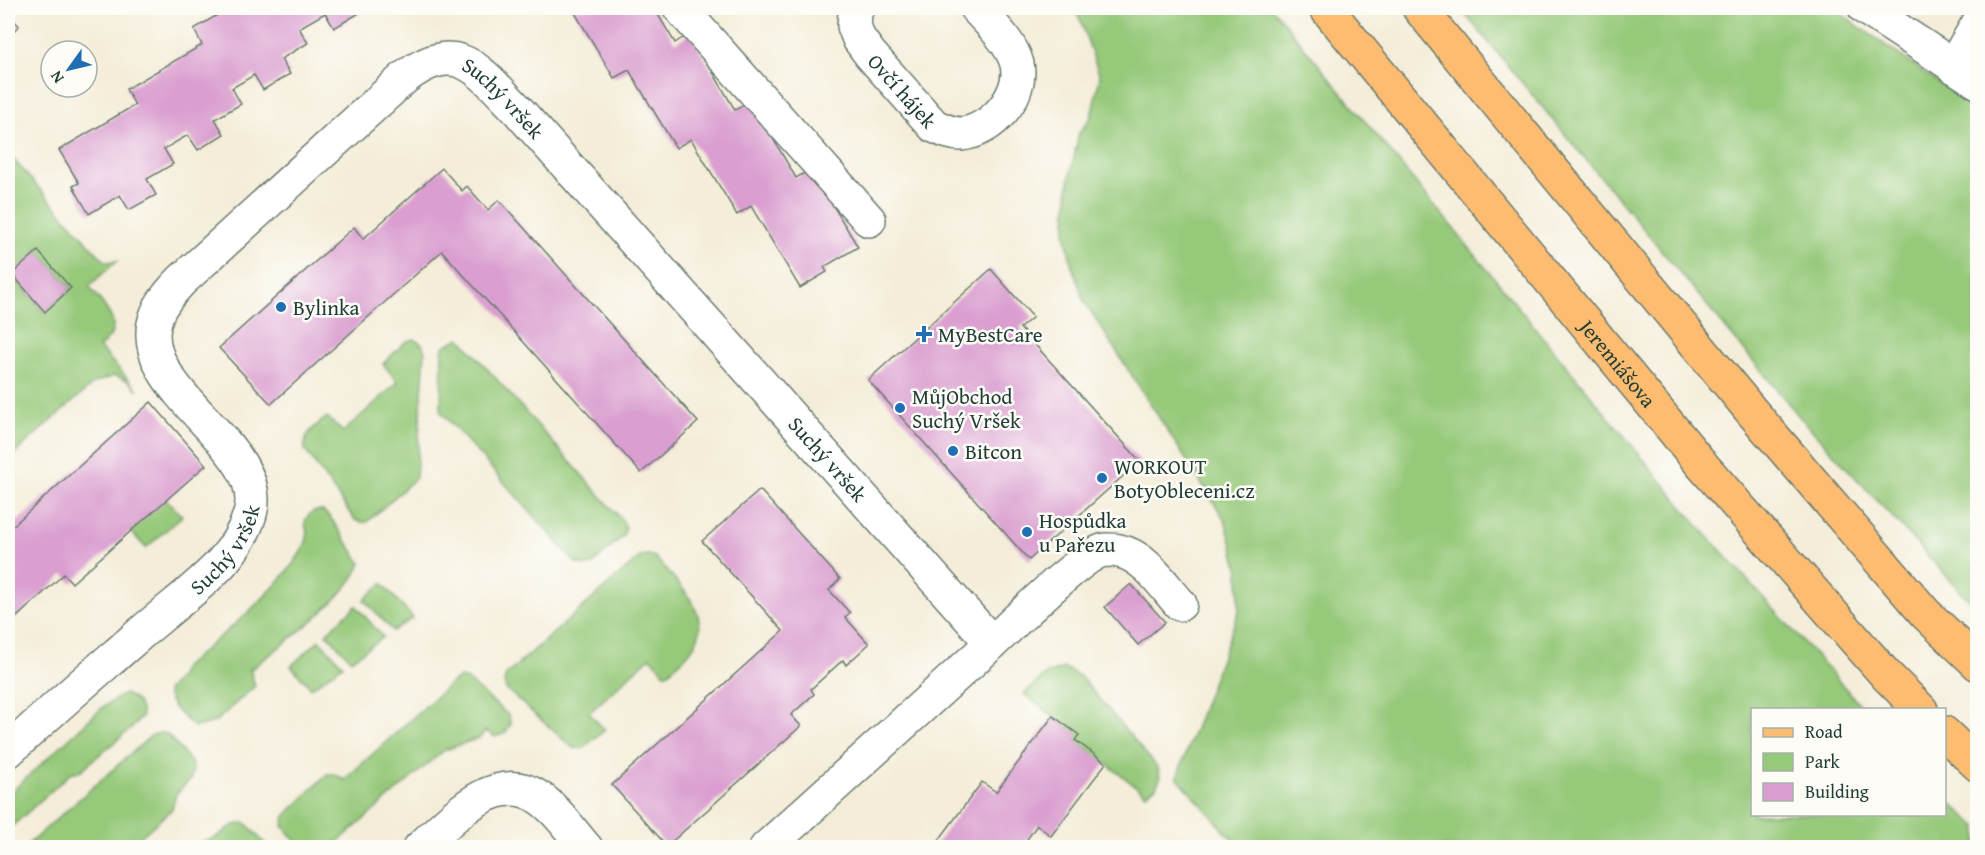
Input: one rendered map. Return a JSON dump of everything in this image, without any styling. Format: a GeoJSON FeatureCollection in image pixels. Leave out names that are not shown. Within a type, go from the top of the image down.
{"type":"FeatureCollection","features":[{"type":"Feature","properties":{"kind":"main road","name":"Jeremiášova"},"geometry":{"type":"LineString","coordinates":[[1326,8],[1703,466],[1886,675],[1919,708]]}},
{"type":"Feature","properties":{"kind":"main road"},"geometry":{"type":"LineString","coordinates":[[1419,8],[1753,413],[1925,613],[1977,664]]}},
{"type":"Feature","properties":{"kind":"main road"},"geometry":{"type":"LineString","coordinates":[[1946,735],[1977,765]]}},
{"type":"Feature","properties":{"kind":"street"},"geometry":{"type":"LineString","coordinates":[[680,8],[869,220]]}},
{"type":"Feature","properties":{"kind":"street","name":"Ovčí hájek"},"geometry":{"type":"LineString","coordinates":[[857,8],[854,26],[859,39],[870,54],[934,126],[947,133],[961,134],[973,131],[994,118],[1012,96],[1017,81],[1017,65],[1011,50],[976,8]]}},
{"type":"Feature","properties":{"kind":"street"},"geometry":{"type":"LineString","coordinates":[[1865,8],[1965,74],[1977,24]]}},
{"type":"Feature","properties":{"kind":"street","name":"Suchý vršek"},"geometry":{"type":"LineString","coordinates":[[8,751],[115,655],[215,571],[237,543],[251,512],[253,493],[245,472],[233,454],[173,384],[162,367],[154,341],[153,326],[157,312],[181,281],[403,79],[418,68],[440,58],[453,59],[472,66],[503,94],[992,643]]}},
{"type":"Feature","properties":{"kind":"street"},"geometry":{"type":"LineString","coordinates":[[766,848],[1087,558],[1104,550],[1119,551],[1142,563],[1180,604]]}},
{"type":"Feature","properties":{"kind":"street"},"geometry":{"type":"LineString","coordinates":[[420,848],[479,797],[498,790],[511,789],[523,790],[536,795],[549,805],[586,848]]}},
{"type":"Feature","properties":{"kind":"green space"},"geometry":{"type":"Polygon","coordinates":[[[1072,8],[1272,8],[1695,522],[1863,708],[1751,708],[1751,816],[1946,816],[1946,799],[1977,826],[1977,847],[1239,847],[1177,777],[1239,611],[1239,570],[1225,520],[1084,301],[1072,266],[1065,233],[1069,181],[1079,133],[1091,117],[1100,77],[1080,19],[1072,8]]]}},
{"type":"Feature","properties":{"kind":"green space"},"geometry":{"type":"Polygon","coordinates":[[[1460,8],[1833,8],[1977,110],[1977,609],[1798,415],[1460,8]]]}},
{"type":"Feature","properties":{"kind":"green space"},"geometry":{"type":"Polygon","coordinates":[[[11,136],[9,151],[12,158],[100,256],[106,262],[117,261],[89,286],[107,309],[113,324],[108,339],[99,347],[138,390],[127,380],[114,376],[94,383],[8,461],[8,140],[11,136]],[[38,251],[12,275],[45,312],[71,288],[38,251]]]}},
{"type":"Feature","properties":{"kind":"green space"},"geometry":{"type":"Polygon","coordinates":[[[460,338],[622,520],[626,528],[623,536],[592,565],[585,566],[576,563],[441,412],[442,351],[444,346],[460,338]]]}},
{"type":"Feature","properties":{"kind":"green space"},"geometry":{"type":"Polygon","coordinates":[[[414,339],[422,344],[425,352],[416,478],[367,522],[361,522],[355,520],[305,450],[306,439],[311,431],[327,417],[343,432],[398,382],[383,364],[405,342],[414,339]]]}},
{"type":"Feature","properties":{"kind":"green space"},"geometry":{"type":"Polygon","coordinates":[[[166,499],[182,516],[146,548],[130,531],[166,499]]]}},
{"type":"Feature","properties":{"kind":"green space"},"geometry":{"type":"Polygon","coordinates":[[[314,511],[323,511],[330,517],[361,563],[354,577],[329,606],[250,670],[255,686],[215,722],[195,727],[174,707],[167,691],[181,675],[182,669],[240,619],[281,579],[305,545],[307,535],[305,521],[314,511]]]}},
{"type":"Feature","properties":{"kind":"green space"},"geometry":{"type":"Polygon","coordinates":[[[641,556],[655,557],[679,584],[694,606],[700,628],[697,640],[680,663],[666,674],[650,657],[589,713],[605,730],[583,748],[573,748],[506,689],[504,682],[506,675],[641,556]]]}},
{"type":"Feature","properties":{"kind":"green space"},"geometry":{"type":"Polygon","coordinates":[[[382,583],[413,618],[393,631],[364,600],[382,583]]]}},
{"type":"Feature","properties":{"kind":"green space"},"geometry":{"type":"Polygon","coordinates":[[[356,606],[383,637],[351,660],[326,633],[356,606]]]}},
{"type":"Feature","properties":{"kind":"green space"},"geometry":{"type":"Polygon","coordinates":[[[319,640],[343,665],[311,688],[291,666],[319,640]]]}},
{"type":"Feature","properties":{"kind":"green space"},"geometry":{"type":"Polygon","coordinates":[[[1064,668],[1080,676],[1158,768],[1160,778],[1156,787],[1146,794],[1075,740],[1078,735],[1024,694],[1046,674],[1064,668]]]}},
{"type":"Feature","properties":{"kind":"green space"},"geometry":{"type":"Polygon","coordinates":[[[459,678],[466,679],[508,715],[511,724],[505,733],[495,737],[486,731],[479,738],[445,750],[332,847],[300,847],[283,826],[285,816],[327,774],[335,774],[344,780],[459,678]]]}},
{"type":"Feature","properties":{"kind":"green space"},"geometry":{"type":"Polygon","coordinates":[[[124,694],[132,697],[140,708],[142,716],[136,724],[79,772],[72,772],[8,830],[8,795],[104,706],[124,694]]]}},
{"type":"Feature","properties":{"kind":"green space"},"geometry":{"type":"Polygon","coordinates":[[[167,734],[191,762],[193,770],[190,780],[176,794],[172,809],[129,847],[25,847],[152,735],[167,734]]]}},
{"type":"Feature","properties":{"kind":"green space"},"geometry":{"type":"Polygon","coordinates":[[[246,823],[268,847],[193,847],[199,842],[215,838],[232,826],[246,823]]]}},
{"type":"Feature","properties":{"kind":"building"},"geometry":{"type":"Polygon","coordinates":[[[229,8],[358,8],[361,12],[334,28],[325,13],[299,28],[308,43],[281,59],[290,74],[263,90],[254,75],[232,88],[241,104],[215,119],[224,134],[198,150],[188,135],[164,149],[173,164],[147,179],[156,195],[129,210],[120,195],[89,214],[73,186],[79,183],[59,150],[135,105],[126,89],[202,45],[194,29],[229,8]]]}},
{"type":"Feature","properties":{"kind":"building"},"geometry":{"type":"Polygon","coordinates":[[[572,8],[654,8],[675,43],[690,33],[735,110],[751,101],[796,178],[811,169],[858,247],[824,267],[827,272],[800,288],[751,206],[737,215],[691,139],[676,148],[629,70],[614,78],[572,8]]]}},
{"type":"Feature","properties":{"kind":"building"},"geometry":{"type":"Polygon","coordinates":[[[8,13],[19,26],[8,37],[8,13]]]}},
{"type":"Feature","properties":{"kind":"building"},"geometry":{"type":"Polygon","coordinates":[[[442,168],[462,191],[467,186],[488,210],[499,200],[698,422],[641,473],[442,251],[271,404],[219,348],[354,227],[363,239],[442,168]]]}},
{"type":"Feature","properties":{"kind":"building"},"geometry":{"type":"Polygon","coordinates":[[[38,251],[71,288],[45,312],[12,274],[38,251]]]}},
{"type":"Feature","properties":{"kind":"building"},"geometry":{"type":"Polygon","coordinates":[[[991,269],[1033,317],[1020,328],[1140,461],[1029,560],[868,380],[991,269]]]}},
{"type":"Feature","properties":{"kind":"building"},"geometry":{"type":"Polygon","coordinates":[[[151,402],[206,465],[72,583],[64,574],[8,625],[8,530],[151,402]]]}},
{"type":"Feature","properties":{"kind":"building"},"geometry":{"type":"Polygon","coordinates":[[[760,490],[840,579],[829,590],[850,613],[845,617],[869,644],[846,665],[843,660],[811,689],[814,694],[791,715],[801,726],[667,846],[612,785],[783,631],[702,541],[760,490]]]}},
{"type":"Feature","properties":{"kind":"building"},"geometry":{"type":"Polygon","coordinates":[[[1131,584],[1165,622],[1138,645],[1105,607],[1131,584]]]}},
{"type":"Feature","properties":{"kind":"building"},"geometry":{"type":"Polygon","coordinates":[[[1053,716],[1079,735],[1075,740],[1106,763],[1051,836],[1037,825],[1021,848],[933,848],[982,782],[996,792],[1053,716]]]}},
{"type":"Feature","properties":{"kind":"place","name":"Bylinka"},"geometry":{"type":"Point","coordinates":[281,307]}},
{"type":"Feature","properties":{"kind":"place","name":"MyBestCare"},"geometry":{"type":"Point","coordinates":[924,334]}},
{"type":"Feature","properties":{"kind":"place","name":"MůjObchod Suchý Vršek"},"geometry":{"type":"Point","coordinates":[900,408]}},
{"type":"Feature","properties":{"kind":"place","name":"Bitcon"},"geometry":{"type":"Point","coordinates":[953,451]}},
{"type":"Feature","properties":{"kind":"place","name":"WORKOUT BotyObleceni.cz"},"geometry":{"type":"Point","coordinates":[1102,478]}},
{"type":"Feature","properties":{"kind":"place","name":"Hospůdka u Pařezu"},"geometry":{"type":"Point","coordinates":[1027,532]}}]}
